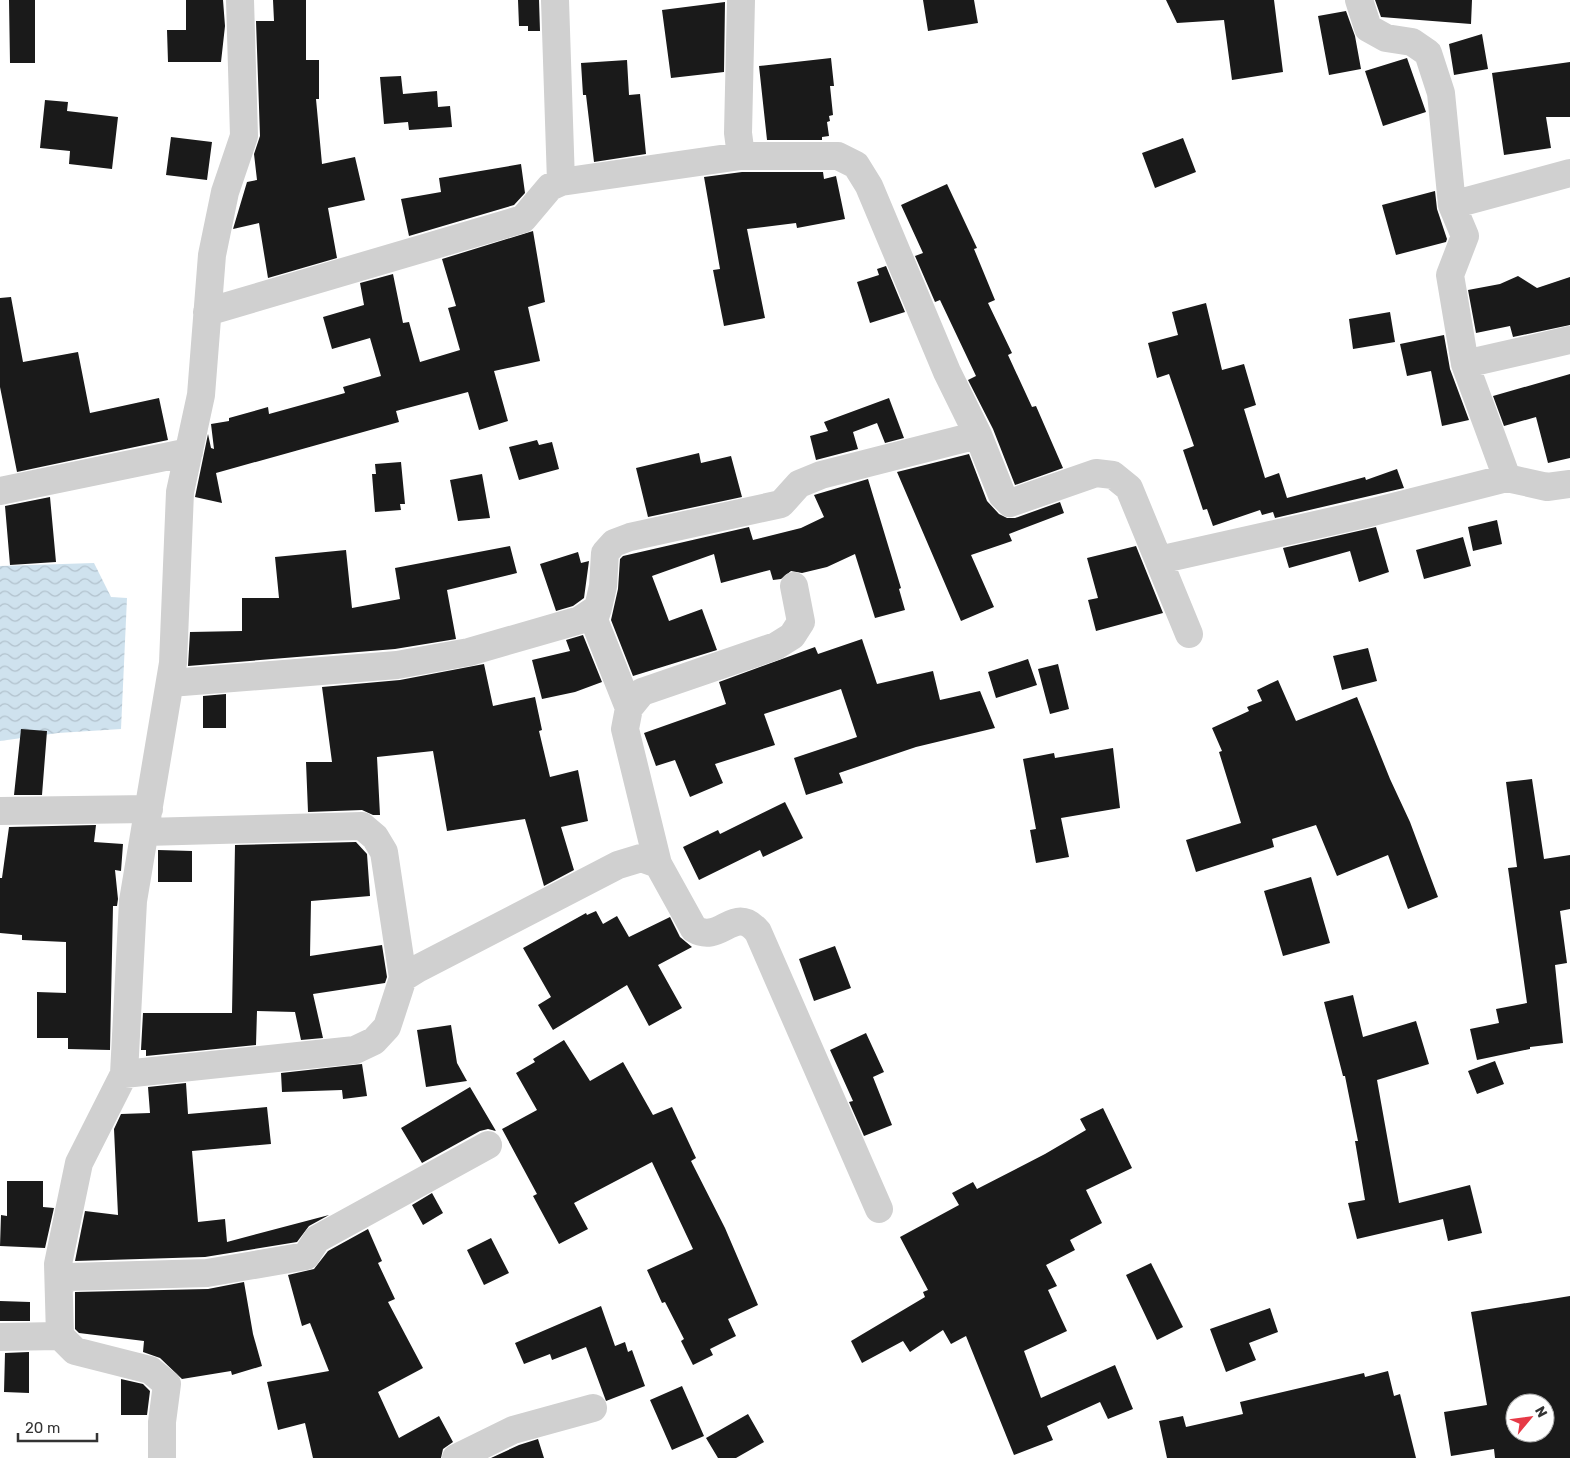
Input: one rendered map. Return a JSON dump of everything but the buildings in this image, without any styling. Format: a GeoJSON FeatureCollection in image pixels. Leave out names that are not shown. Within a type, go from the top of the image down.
{"type":"FeatureCollection","features":[{"type":"Feature","properties":{"kind":"street"},"geometry":{"type":"LineString","coordinates":[[162,1458],[162,1422],[167,1384],[150,1370],[75,1351],[60,1336],[58,1264],[79,1163],[124,1074],[133,901],[173,663],[180,492],[201,395],[212,255],[225,192],[244,136],[240,0]]}},
{"type":"Feature","properties":{"kind":"street"},"geometry":{"type":"LineString","coordinates":[[555,0],[560,182]]}},
{"type":"Feature","properties":{"kind":"street"},"geometry":{"type":"LineString","coordinates":[[741,0],[738,133],[741,156]]}},
{"type":"Feature","properties":{"kind":"street"},"geometry":{"type":"LineString","coordinates":[[1359,0],[1368,28],[1386,38],[1412,42],[1428,53],[1441,93],[1452,205],[1464,236],[1450,275],[1465,364],[1507,478]]}},
{"type":"Feature","properties":{"kind":"street"},"geometry":{"type":"LineString","coordinates":[[208,312],[523,219],[550,187],[560,182],[741,156],[838,156],[856,165],[870,186],[947,372],[978,435],[1002,495],[1010,503],[1096,473],[1113,474],[1129,488],[1189,634]]}},
{"type":"Feature","properties":{"kind":"street"},"geometry":{"type":"LineString","coordinates":[[1452,205],[1570,173]]}},
{"type":"Feature","properties":{"kind":"street"},"geometry":{"type":"LineString","coordinates":[[1465,364],[1570,340]]}},
{"type":"Feature","properties":{"kind":"street"},"geometry":{"type":"LineString","coordinates":[[629,708],[594,620],[603,586],[605,553],[614,543],[630,537],[781,504],[799,484],[821,475],[978,435]]}},
{"type":"Feature","properties":{"kind":"street"},"geometry":{"type":"LineString","coordinates":[[0,491],[189,452]]}},
{"type":"Feature","properties":{"kind":"street"},"geometry":{"type":"LineString","coordinates":[[1159,560],[1370,513],[1507,478],[1547,487],[1570,484]]}},
{"type":"Feature","properties":{"kind":"street"},"geometry":{"type":"LineString","coordinates":[[794,586],[801,622],[792,636],[776,646],[642,692],[629,708],[625,728],[658,864],[694,929],[702,934],[710,933],[741,920],[750,923],[758,932],[879,1209]]}},
{"type":"Feature","properties":{"kind":"street"},"geometry":{"type":"LineString","coordinates":[[170,683],[397,665],[469,652],[580,620],[598,608]]}},
{"type":"Feature","properties":{"kind":"street"},"geometry":{"type":"LineString","coordinates":[[0,811],[147,821],[362,826],[375,837],[384,852],[403,978],[387,1027],[374,1041],[356,1050],[124,1074]]}},
{"type":"Feature","properties":{"kind":"street"},"geometry":{"type":"LineString","coordinates":[[403,978],[618,865],[641,858],[658,864]]}},
{"type":"Feature","properties":{"kind":"street"},"geometry":{"type":"LineString","coordinates":[[59,1285],[69,1277],[207,1273],[306,1256],[318,1240],[488,1145]]}},
{"type":"Feature","properties":{"kind":"street"},"geometry":{"type":"LineString","coordinates":[[0,1337],[60,1336]]}},
{"type":"Feature","properties":{"kind":"street"},"geometry":{"type":"LineString","coordinates":[[456,1458],[512,1430],[593,1408]]}},
{"type":"Feature","properties":{"kind":"water"},"geometry":{"type":"Polygon","coordinates":[[[94,563],[111,597],[127,598],[121,729],[58,733],[0,741],[0,566],[94,563]]]}}]}
